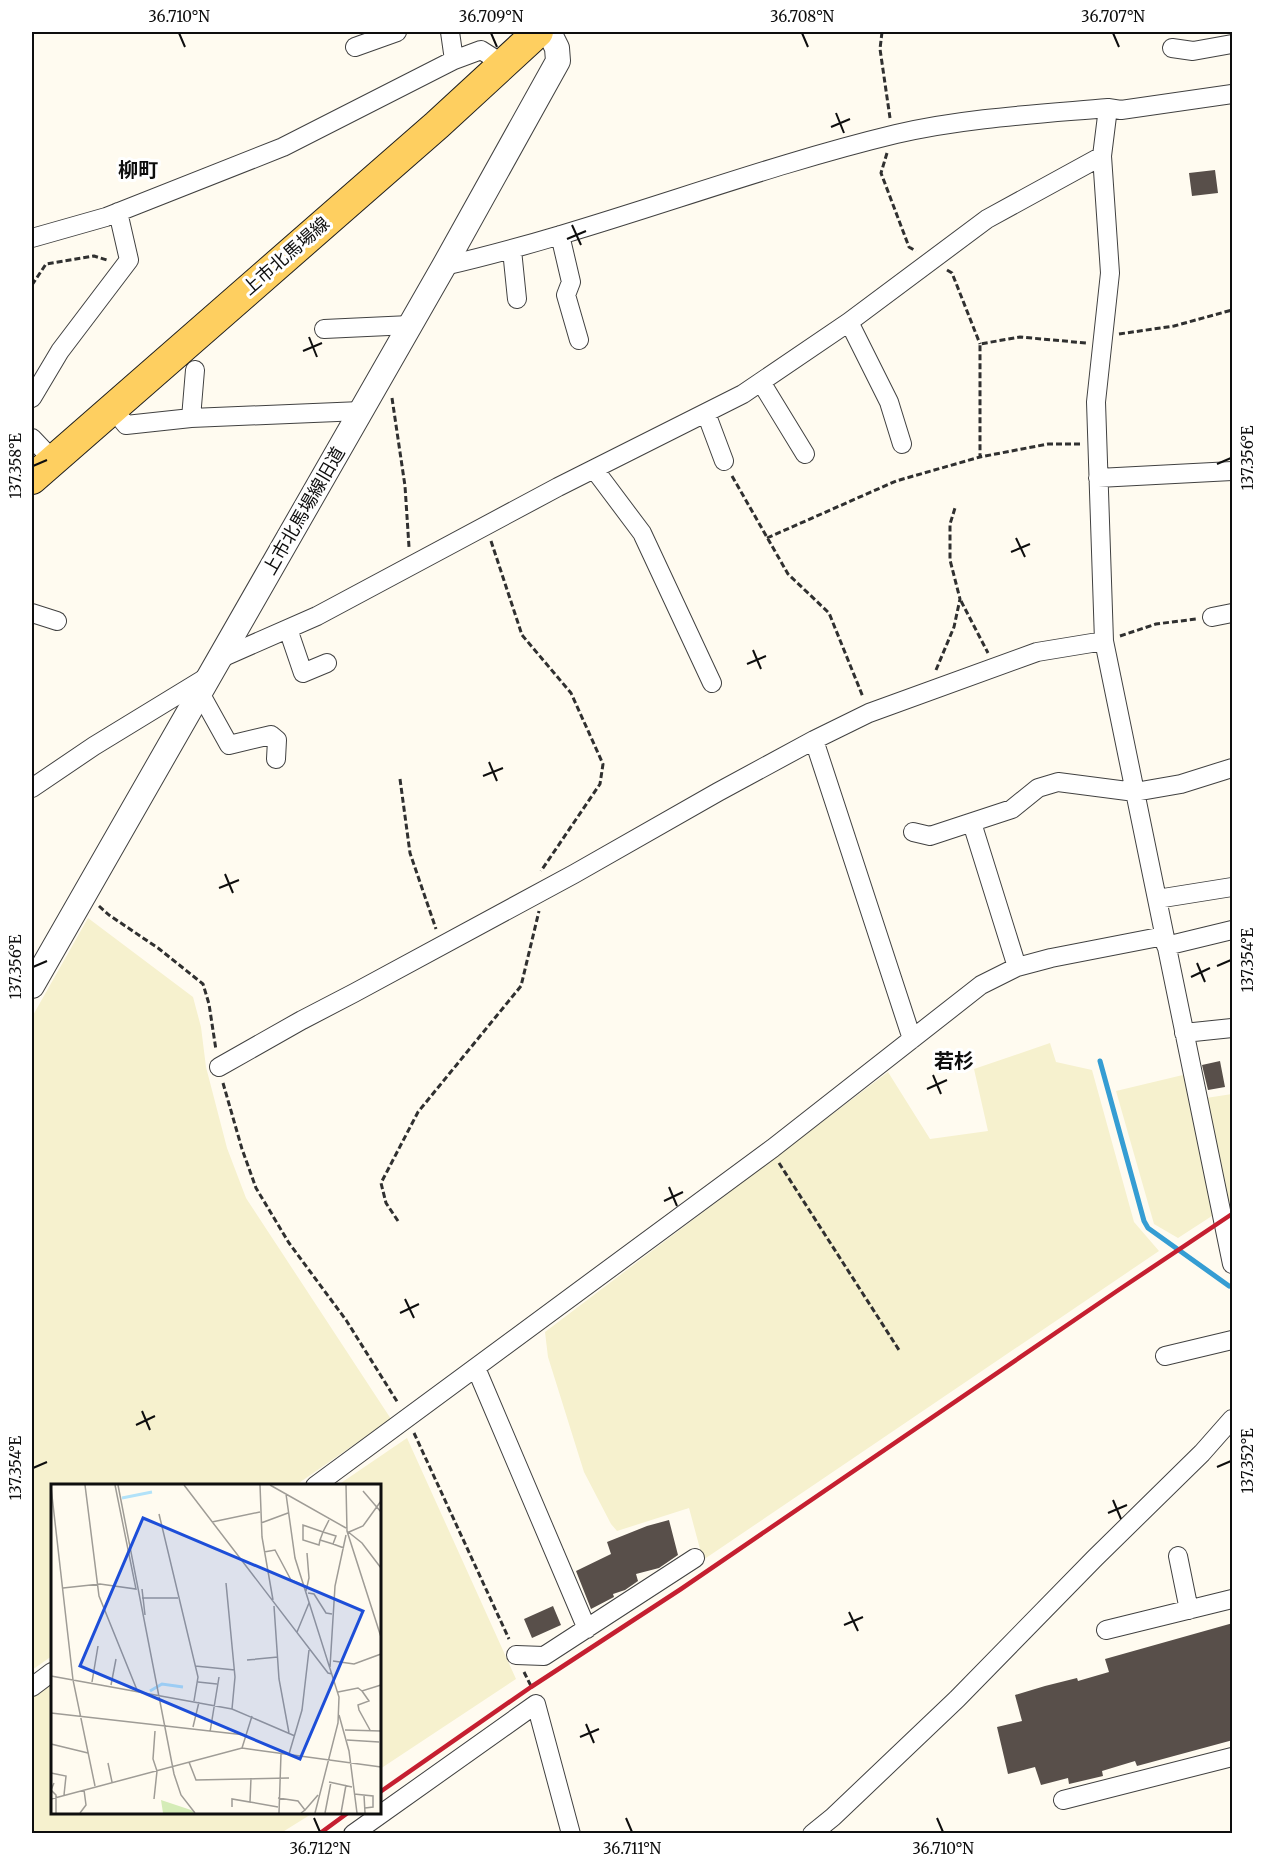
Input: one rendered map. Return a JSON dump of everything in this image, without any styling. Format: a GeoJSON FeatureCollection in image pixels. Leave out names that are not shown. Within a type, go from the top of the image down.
{"type":"FeatureCollection","features":[{"type":"Feature","properties":{"kind":"main road","name":"上市北馬場線"},"geometry":{"type":"LineString","coordinates":[[38,469],[112,408],[437,125],[538,32]]}},
{"type":"Feature","properties":{"kind":"street"},"geometry":{"type":"LineString","coordinates":[[355,47],[397,32]]}},
{"type":"Feature","properties":{"kind":"street"},"geometry":{"type":"LineString","coordinates":[[450,32],[454,60]]}},
{"type":"Feature","properties":{"kind":"street","name":"上市北馬場線旧道"},"geometry":{"type":"LineString","coordinates":[[32,986],[444,266],[558,61],[557,48],[549,32]]}},
{"type":"Feature","properties":{"kind":"street"},"geometry":{"type":"LineString","coordinates":[[1172,48],[1194,51],[1233,44]]}},
{"type":"Feature","properties":{"kind":"street"},"geometry":{"type":"LineString","coordinates":[[32,238],[118,212],[283,147],[454,60],[481,50],[503,64]]}},
{"type":"Feature","properties":{"kind":"street"},"geometry":{"type":"LineString","coordinates":[[444,266],[560,235],[775,167],[893,135],[1006,116],[1108,108],[1121,110],[1233,94]]}},
{"type":"Feature","properties":{"kind":"street"},"geometry":{"type":"LineString","coordinates":[[1108,108],[1102,156],[1110,273],[1096,402],[1104,641],[1233,1264]]}},
{"type":"Feature","properties":{"kind":"street"},"geometry":{"type":"LineString","coordinates":[[32,788],[94,746],[288,629],[743,394],[849,322],[987,219],[1102,156]]}},
{"type":"Feature","properties":{"kind":"street"},"geometry":{"type":"LineString","coordinates":[[32,398],[60,351],[129,260],[118,212]]}},
{"type":"Feature","properties":{"kind":"street"},"geometry":{"type":"LineString","coordinates":[[560,235],[571,282],[566,296],[579,340]]}},
{"type":"Feature","properties":{"kind":"street"},"geometry":{"type":"LineString","coordinates":[[512,249],[517,299]]}},
{"type":"Feature","properties":{"kind":"street"},"geometry":{"type":"LineString","coordinates":[[849,322],[890,402],[902,444]]}},
{"type":"Feature","properties":{"kind":"street"},"geometry":{"type":"LineString","coordinates":[[324,329],[410,325]]}},
{"type":"Feature","properties":{"kind":"street"},"geometry":{"type":"LineString","coordinates":[[191,418],[195,370]]}},
{"type":"Feature","properties":{"kind":"street"},"geometry":{"type":"LineString","coordinates":[[761,382],[805,454]]}},
{"type":"Feature","properties":{"kind":"street"},"geometry":{"type":"LineString","coordinates":[[112,408],[126,425],[191,418],[361,411]]}},
{"type":"Feature","properties":{"kind":"street"},"geometry":{"type":"LineString","coordinates":[[706,413],[724,461]]}},
{"type":"Feature","properties":{"kind":"street"},"geometry":{"type":"LineString","coordinates":[[32,438],[38,469]]}},
{"type":"Feature","properties":{"kind":"street"},"geometry":{"type":"LineString","coordinates":[[594,469],[642,533],[712,683]]}},
{"type":"Feature","properties":{"kind":"street"},"geometry":{"type":"LineString","coordinates":[[1098,478],[1233,471]]}},
{"type":"Feature","properties":{"kind":"street"},"geometry":{"type":"LineString","coordinates":[[1212,617],[1233,613]]}},
{"type":"Feature","properties":{"kind":"street"},"geometry":{"type":"LineString","coordinates":[[32,614],[57,621]]}},
{"type":"Feature","properties":{"kind":"street"},"geometry":{"type":"LineString","coordinates":[[288,629],[303,673],[327,663]]}},
{"type":"Feature","properties":{"kind":"street"},"geometry":{"type":"LineString","coordinates":[[219,1067],[814,740],[869,713],[1037,652],[1104,641]]}},
{"type":"Feature","properties":{"kind":"street"},"geometry":{"type":"LineString","coordinates":[[208,676],[229,745],[271,735],[277,740],[276,759]]}},
{"type":"Feature","properties":{"kind":"street"},"geometry":{"type":"LineString","coordinates":[[814,740],[912,1039]]}},
{"type":"Feature","properties":{"kind":"street"},"geometry":{"type":"LineString","coordinates":[[913,832],[930,836],[972,823],[1012,809],[1038,788],[1058,782],[1135,792],[1181,784],[1233,768]]}},
{"type":"Feature","properties":{"kind":"street"},"geometry":{"type":"LineString","coordinates":[[972,823],[1017,967]]}},
{"type":"Feature","properties":{"kind":"street"},"geometry":{"type":"LineString","coordinates":[[1157,899],[1233,886]]}},
{"type":"Feature","properties":{"kind":"street"},"geometry":{"type":"LineString","coordinates":[[316,1484],[771,1149],[981,985],[1017,967],[1051,958],[1233,930]]}},
{"type":"Feature","properties":{"kind":"street"},"geometry":{"type":"LineString","coordinates":[[1184,1033],[1233,1028]]}},
{"type":"Feature","properties":{"kind":"street"},"geometry":{"type":"LineString","coordinates":[[1165,1356],[1233,1340]]}},
{"type":"Feature","properties":{"kind":"street"},"geometry":{"type":"LineString","coordinates":[[476,1368],[587,1629]]}},
{"type":"Feature","properties":{"kind":"street"},"geometry":{"type":"LineString","coordinates":[[812,1833],[833,1817],[957,1699],[1233,1419]]}},
{"type":"Feature","properties":{"kind":"street"},"geometry":{"type":"LineString","coordinates":[[1178,1556],[1189,1610]]}},
{"type":"Feature","properties":{"kind":"street"},"geometry":{"type":"LineString","coordinates":[[516,1655],[544,1656],[695,1558]]}},
{"type":"Feature","properties":{"kind":"street"},"geometry":{"type":"LineString","coordinates":[[1106,1630],[1233,1599]]}},
{"type":"Feature","properties":{"kind":"street"},"geometry":{"type":"LineString","coordinates":[[32,1687],[51,1673]]}},
{"type":"Feature","properties":{"kind":"street"},"geometry":{"type":"LineString","coordinates":[[381,1813],[536,1704],[571,1833]]}},
{"type":"Feature","properties":{"kind":"street"},"geometry":{"type":"LineString","coordinates":[[1063,1800],[1233,1757]]}},
{"type":"Feature","properties":{"kind":"street"},"geometry":{"type":"LineString","coordinates":[[353,1833],[380,1814]]}},
{"type":"Feature","properties":{"kind":"path"},"geometry":{"type":"LineString","coordinates":[[882,32],[880,50],[893,135],[881,173],[909,247],[952,273],[980,344],[980,457]]}},
{"type":"Feature","properties":{"kind":"path"},"geometry":{"type":"LineString","coordinates":[[32,285],[46,264],[94,256],[124,266]]}},
{"type":"Feature","properties":{"kind":"path"},"geometry":{"type":"LineString","coordinates":[[980,344],[1020,337],[1102,340],[1173,326],[1233,310]]}},
{"type":"Feature","properties":{"kind":"path"},"geometry":{"type":"LineString","coordinates":[[388,364],[405,486],[411,567]]}},
{"type":"Feature","properties":{"kind":"path"},"geometry":{"type":"LineString","coordinates":[[767,538],[896,481],[980,457],[1048,444],[1097,444]]}},
{"type":"Feature","properties":{"kind":"path"},"geometry":{"type":"LineString","coordinates":[[724,461],[788,574],[829,613],[869,713]]}},
{"type":"Feature","properties":{"kind":"path"},"geometry":{"type":"LineString","coordinates":[[956,508],[950,524],[950,560],[960,599],[995,667]]}},
{"type":"Feature","properties":{"kind":"path"},"geometry":{"type":"LineString","coordinates":[[398,1221],[386,1203],[381,1183],[418,1112],[521,986],[541,891],[540,872],[600,784],[603,764],[570,693],[522,635],[486,526]]}},
{"type":"Feature","properties":{"kind":"path"},"geometry":{"type":"LineString","coordinates":[[927,692],[954,627],[960,599]]}},
{"type":"Feature","properties":{"kind":"path"},"geometry":{"type":"LineString","coordinates":[[1104,641],[1156,624],[1212,617]]}},
{"type":"Feature","properties":{"kind":"path"},"geometry":{"type":"LineString","coordinates":[[400,779],[410,853],[442,945]]}},
{"type":"Feature","properties":{"kind":"path"},"geometry":{"type":"LineString","coordinates":[[85,892],[109,915],[158,948],[203,984],[209,1004],[219,1067],[242,1149],[256,1188],[289,1243],[346,1320],[407,1418],[531,1687],[536,1704]]}},
{"type":"Feature","properties":{"kind":"path"},"geometry":{"type":"LineString","coordinates":[[771,1149],[900,1350]]}},
{"type":"Feature","properties":{"kind":"shaded area"},"geometry":{"type":"Polygon","coordinates":[[[88,918],[193,997],[201,1027],[206,1067],[227,1148],[246,1198],[391,1419],[297,1484],[51,1484],[51,1657],[32,1670],[32,1017],[88,918]]]}},
{"type":"Feature","properties":{"kind":"shaded area"},"geometry":{"type":"Polygon","coordinates":[[[1050,1043],[1056,1062],[1092,1070],[1134,1222],[1159,1251],[703,1560],[689,1508],[617,1531],[611,1524],[584,1472],[548,1357],[545,1332],[888,1072],[930,1139],[988,1131],[974,1069],[1050,1043]]]}},
{"type":"Feature","properties":{"kind":"shaded area"},"geometry":{"type":"Polygon","coordinates":[[[1187,1074],[1215,1214],[1178,1238],[1154,1224],[1116,1091],[1187,1074]]]}},
{"type":"Feature","properties":{"kind":"shaded area"},"geometry":{"type":"Polygon","coordinates":[[[1232,1094],[1232,1200],[1226,1204],[1206,1098],[1232,1094]]]}},
{"type":"Feature","properties":{"kind":"shaded area"},"geometry":{"type":"Polygon","coordinates":[[[407,1438],[516,1679],[381,1768],[381,1484],[339,1484],[407,1438]]]}},
{"type":"Feature","properties":{"kind":"shaded area"},"geometry":{"type":"Polygon","coordinates":[[[51,1684],[51,1814],[311,1814],[281,1833],[32,1833],[32,1697],[51,1684]]]}},
{"type":"Feature","properties":{"kind":"building"},"geometry":{"type":"Polygon","coordinates":[[[1215,170],[1218,193],[1192,196],[1189,173],[1215,170]]]}},
{"type":"Feature","properties":{"kind":"building"},"geometry":{"type":"Polygon","coordinates":[[[1220,1061],[1225,1087],[1208,1090],[1202,1065],[1220,1061]]]}},
{"type":"Feature","properties":{"kind":"building"},"geometry":{"type":"Polygon","coordinates":[[[669,1520],[678,1555],[659,1568],[636,1574],[638,1581],[591,1609],[576,1571],[611,1554],[607,1542],[669,1520]]]}},
{"type":"Feature","properties":{"kind":"building"},"geometry":{"type":"Polygon","coordinates":[[[553,1606],[561,1625],[532,1638],[524,1619],[553,1606]]]}},
{"type":"Feature","properties":{"kind":"building"},"geometry":{"type":"Polygon","coordinates":[[[1233,1623],[1233,1740],[1137,1766],[1135,1761],[1102,1771],[1103,1776],[1069,1784],[1068,1778],[1041,1785],[1035,1767],[1008,1774],[997,1727],[1022,1721],[1015,1695],[1109,1672],[1105,1659],[1233,1623]]]}},
{"type":"Feature","properties":{"kind":"waterway"},"geometry":{"type":"LineString","coordinates":[[1100,1061],[1144,1221],[1148,1228],[1229,1286]]}},
{"type":"Feature","properties":{"kind":"railway"},"geometry":{"type":"LineString","coordinates":[[381,1791],[531,1687],[681,1589],[1232,1214]]}},
{"type":"Feature","properties":{"kind":"railway"},"geometry":{"type":"LineString","coordinates":[[319,1834],[346,1814]]}},
{"type":"Feature","properties":{"kind":"district","name":"柳町"},"geometry":{"type":"Point","coordinates":[138,170]}},
{"type":"Feature","properties":{"kind":"district","name":"若杉"},"geometry":{"type":"Point","coordinates":[954,1061]}}]}
